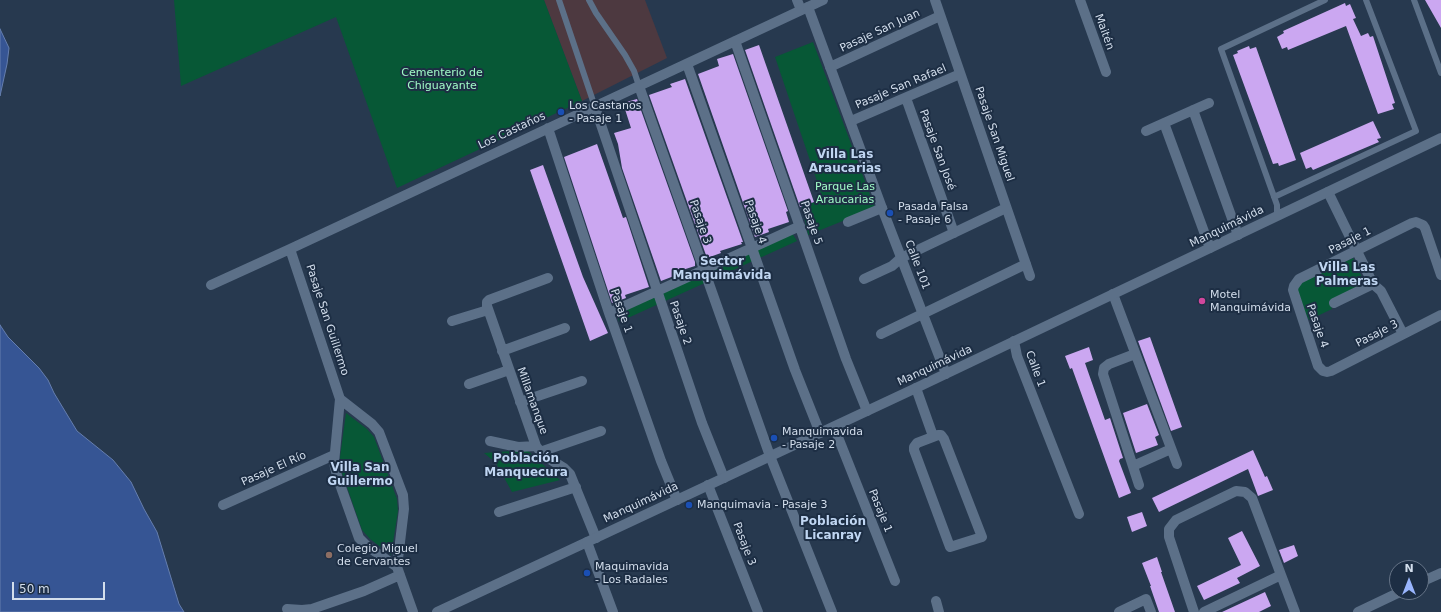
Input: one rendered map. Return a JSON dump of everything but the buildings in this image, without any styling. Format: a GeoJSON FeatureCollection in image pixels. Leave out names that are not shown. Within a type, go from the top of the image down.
{"type":"FeatureCollection","features":[{"type":"Feature","properties":{"kind":"street","name":"Calle 101"},"geometry":{"type":"LineString","coordinates":[[797,0],[804,9],[830,67],[922,314],[946,374]]}},
{"type":"Feature","properties":{"kind":"street","name":"Los Castaños"},"geometry":{"type":"LineString","coordinates":[[211,285],[824,0]]}},
{"type":"Feature","properties":{"kind":"street","name":"Pasaje San Miguel"},"geometry":{"type":"LineString","coordinates":[[935,0],[1030,276]]}},
{"type":"Feature","properties":{"kind":"street","name":"Maitén"},"geometry":{"type":"LineString","coordinates":[[1080,0],[1106,72]]}},
{"type":"Feature","properties":{"kind":"street","name":"Pasaje San Juan"},"geometry":{"type":"LineString","coordinates":[[830,67],[940,16]]}},
{"type":"Feature","properties":{"kind":"street","name":"Pasaje 5"},"geometry":{"type":"LineString","coordinates":[[735,41],[850,372],[866,411]]}},
{"type":"Feature","properties":{"kind":"street","name":"Pasaje 4"},"geometry":{"type":"LineString","coordinates":[[687,64],[799,382],[820,433]]}},
{"type":"Feature","properties":{"kind":"street","name":"Pasaje San Rafael"},"geometry":{"type":"LineString","coordinates":[[851,121],[960,74]]}},
{"type":"Feature","properties":{"kind":"street","name":"Pasaje 3"},"geometry":{"type":"LineString","coordinates":[[639,86],[770,456]]}},
{"type":"Feature","properties":{"kind":"street","name":"Pasaje San José"},"geometry":{"type":"LineString","coordinates":[[906,98],[954,233]]}},
{"type":"Feature","properties":{"kind":"street"},"geometry":{"type":"LineString","coordinates":[[1146,131],[1209,103]]}},
{"type":"Feature","properties":{"kind":"street","name":"Pasaje 2"},"geometry":{"type":"LineString","coordinates":[[595,107],[702,423],[724,478]]}},
{"type":"Feature","properties":{"kind":"street"},"geometry":{"type":"LineString","coordinates":[[1192,110],[1238,235]]}},
{"type":"Feature","properties":{"kind":"street"},"geometry":{"type":"LineString","coordinates":[[1164,123],[1210,248]]}},
{"type":"Feature","properties":{"kind":"street","name":"Pasaje 1"},"geometry":{"type":"LineString","coordinates":[[548,128],[609,313],[661,461],[677,500]]}},
{"type":"Feature","properties":{"kind":"street","name":"Manquimávida"},"geometry":{"type":"LineString","coordinates":[[437,612],[1014,342],[1441,138]]}},
{"type":"Feature","properties":{"kind":"street"},"geometry":{"type":"LineString","coordinates":[[1328,192],[1373,284],[1381,291],[1403,334]]}},
{"type":"Feature","properties":{"kind":"street"},"geometry":{"type":"LineString","coordinates":[[848,222],[882,208]]}},
{"type":"Feature","properties":{"kind":"street"},"geometry":{"type":"LineString","coordinates":[[864,279],[892,266],[901,258],[1006,208]]}},
{"type":"Feature","properties":{"kind":"street","name":"Pasaje 1"},"geometry":{"type":"LineString","coordinates":[[1294,286],[1299,279],[1412,223],[1420,223],[1425,228],[1441,275]]}},
{"type":"Feature","properties":{"kind":"street"},"geometry":{"type":"LineString","coordinates":[[609,313],[800,226]]}},
{"type":"Feature","properties":{"kind":"street","name":"Pasaje San Guillermo"},"geometry":{"type":"LineString","coordinates":[[290,249],[340,399],[334,455],[337,476],[359,538],[398,571]]}},
{"type":"Feature","properties":{"kind":"street"},"geometry":{"type":"LineString","coordinates":[[881,334],[1026,264]]}},
{"type":"Feature","properties":{"kind":"street"},"geometry":{"type":"LineString","coordinates":[[452,321],[488,306],[489,300],[548,278]]}},
{"type":"Feature","properties":{"kind":"street"},"geometry":{"type":"LineString","coordinates":[[1334,304],[1373,284]]}},
{"type":"Feature","properties":{"kind":"street","name":"Pasaje 4"},"geometry":{"type":"LineString","coordinates":[[1294,286],[1293,294],[1318,366],[1323,371]]}},
{"type":"Feature","properties":{"kind":"street"},"geometry":{"type":"LineString","coordinates":[[1113,294],[1177,464]]}},
{"type":"Feature","properties":{"kind":"street","name":"Millamanque"},"geometry":{"type":"LineString","coordinates":[[488,306],[502,351],[538,449],[545,458],[567,471],[576,486],[613,612]]}},
{"type":"Feature","properties":{"kind":"street","name":"Pasaje 3"},"geometry":{"type":"LineString","coordinates":[[1323,371],[1331,371],[1441,315]]}},
{"type":"Feature","properties":{"kind":"street"},"geometry":{"type":"LineString","coordinates":[[502,351],[565,328]]}},
{"type":"Feature","properties":{"kind":"street","name":"Calle 1"},"geometry":{"type":"LineString","coordinates":[[1014,342],[1017,356],[1079,514]]}},
{"type":"Feature","properties":{"kind":"street"},"geometry":{"type":"LineString","coordinates":[[1135,354],[1109,364],[1103,371],[1139,485]]}},
{"type":"Feature","properties":{"kind":"street"},"geometry":{"type":"LineString","coordinates":[[469,384],[509,370]]}},
{"type":"Feature","properties":{"kind":"street"},"geometry":{"type":"LineString","coordinates":[[520,402],[582,381]]}},
{"type":"Feature","properties":{"kind":"street"},"geometry":{"type":"LineString","coordinates":[[916,388],[933,436]]}},
{"type":"Feature","properties":{"kind":"street"},"geometry":{"type":"LineString","coordinates":[[340,399],[372,424],[379,432],[403,495],[404,508],[398,571],[413,612]]}},
{"type":"Feature","properties":{"kind":"street","name":"Pasaje 1"},"geometry":{"type":"LineString","coordinates":[[834,426],[894,581]]}},
{"type":"Feature","properties":{"kind":"street"},"geometry":{"type":"LineString","coordinates":[[490,441],[518,447],[538,449],[601,431]]}},
{"type":"Feature","properties":{"kind":"street"},"geometry":{"type":"LineString","coordinates":[[941,435],[944,439],[982,536],[950,547],[914,450],[917,443],[933,436],[941,435]]}},
{"type":"Feature","properties":{"kind":"street"},"geometry":{"type":"LineString","coordinates":[[1133,466],[1171,448]]}},
{"type":"Feature","properties":{"kind":"street","name":"Pasaje El Río"},"geometry":{"type":"LineString","coordinates":[[223,505],[334,455]]}},
{"type":"Feature","properties":{"kind":"street"},"geometry":{"type":"LineString","coordinates":[[770,456],[832,612]]}},
{"type":"Feature","properties":{"kind":"street","name":"Pasaje 3"},"geometry":{"type":"LineString","coordinates":[[708,485],[758,612]]}},
{"type":"Feature","properties":{"kind":"street"},"geometry":{"type":"LineString","coordinates":[[499,512],[576,486]]}},
{"type":"Feature","properties":{"kind":"street"},"geometry":{"type":"LineString","coordinates":[[1194,612],[1168,537],[1169,529],[1176,520],[1236,491],[1245,492],[1252,498],[1295,612]]}},
{"type":"Feature","properties":{"kind":"street"},"geometry":{"type":"LineString","coordinates":[[286,609],[312,609],[364,591],[398,571]]}},
{"type":"Feature","properties":{"kind":"street"},"geometry":{"type":"LineString","coordinates":[[1429,578],[1441,573]]}},
{"type":"Feature","properties":{"kind":"street"},"geometry":{"type":"LineString","coordinates":[[1204,612],[1281,575]]}},
{"type":"Feature","properties":{"kind":"street"},"geometry":{"type":"LineString","coordinates":[[1360,612],[1389,598]]}},
{"type":"Feature","properties":{"kind":"street"},"geometry":{"type":"LineString","coordinates":[[1119,612],[1146,599],[1151,612]]}},
{"type":"Feature","properties":{"kind":"street"},"geometry":{"type":"LineString","coordinates":[[936,602],[939,612]]}},
{"type":"Feature","properties":{"kind":"lane"},"geometry":{"type":"LineString","coordinates":[[559,0],[595,107]]}},
{"type":"Feature","properties":{"kind":"lane"},"geometry":{"type":"LineString","coordinates":[[589,0],[596,13],[628,59],[639,86]]}},
{"type":"Feature","properties":{"kind":"lane"},"geometry":{"type":"LineString","coordinates":[[1277,216],[1277,205],[1221,49],[1325,0]]}},
{"type":"Feature","properties":{"kind":"lane"},"geometry":{"type":"LineString","coordinates":[[1274,197],[1416,131],[1366,0]]}},
{"type":"Feature","properties":{"kind":"lane"},"geometry":{"type":"LineString","coordinates":[[1414,0],[1441,73]]}},
{"type":"Feature","properties":{"kind":"shaded area"},"geometry":{"type":"Polygon","coordinates":[[[544,0],[645,0],[667,58],[582,101],[544,0]]]}},
{"type":"Feature","properties":{"kind":"green space","name":"Cementerio de Chiguayante"},"geometry":{"type":"Polygon","coordinates":[[[174,0],[544,0],[582,101],[397,188],[336,17],[181,86],[174,0]]]}},
{"type":"Feature","properties":{"kind":"green space","name":"Parque Las Araucarias"},"geometry":{"type":"Polygon","coordinates":[[[813,42],[875,208],[808,235],[802,207],[823,199],[775,57],[813,42]]]}},
{"type":"Feature","properties":{"kind":"green space"},"geometry":{"type":"Polygon","coordinates":[[[792,233],[797,241],[619,322],[617,314],[792,233]]]}},
{"type":"Feature","properties":{"kind":"green space"},"geometry":{"type":"Polygon","coordinates":[[[1353,258],[1365,284],[1329,301],[1332,309],[1309,320],[1298,297],[1299,284],[1353,258]]]}},
{"type":"Feature","properties":{"kind":"green space"},"geometry":{"type":"Polygon","coordinates":[[[346,413],[367,429],[374,437],[397,499],[398,511],[391,555],[370,539],[362,530],[341,470],[340,457],[346,413]]]}},
{"type":"Feature","properties":{"kind":"green space"},"geometry":{"type":"Polygon","coordinates":[[[527,450],[560,480],[512,492],[496,463],[484,453],[527,450]]]}},
{"type":"Feature","properties":{"kind":"water"},"geometry":{"type":"Polygon","coordinates":[[[0,29],[9,48],[0,96],[0,29]]]}},
{"type":"Feature","properties":{"kind":"water"},"geometry":{"type":"Polygon","coordinates":[[[0,325],[8,337],[39,368],[48,380],[54,393],[77,431],[113,460],[131,482],[157,532],[179,604],[184,612],[0,612],[0,325]]]}},
{"type":"Feature","properties":{"kind":"place","name":"Los Castanos - Pasaje 1"},"geometry":{"type":"Point","coordinates":[561,112]}},
{"type":"Feature","properties":{"kind":"place","name":"Pasada Falsa - Pasaje 6"},"geometry":{"type":"Point","coordinates":[890,213]}},
{"type":"Feature","properties":{"kind":"place","name":"Motel Manquimávida"},"geometry":{"type":"Point","coordinates":[1202,301]}},
{"type":"Feature","properties":{"kind":"place","name":"Manquimavida - Pasaje 2"},"geometry":{"type":"Point","coordinates":[774,438]}},
{"type":"Feature","properties":{"kind":"place","name":"Manquimavia - Pasaje 3"},"geometry":{"type":"Point","coordinates":[689,505]}},
{"type":"Feature","properties":{"kind":"place","name":"Colegio Miguel de Cervantes"},"geometry":{"type":"Point","coordinates":[329,555]}},
{"type":"Feature","properties":{"kind":"place","name":"Maquimavida - Los Radales"},"geometry":{"type":"Point","coordinates":[587,573]}},
{"type":"Feature","properties":{"kind":"district","name":"Villa Las Araucarias"},"geometry":{"type":"Point","coordinates":[845,162]}},
{"type":"Feature","properties":{"kind":"district","name":"Sector Manquimávida"},"geometry":{"type":"Point","coordinates":[722,269]}},
{"type":"Feature","properties":{"kind":"district","name":"Villa Las Palmeras"},"geometry":{"type":"Point","coordinates":[1347,275]}},
{"type":"Feature","properties":{"kind":"district","name":"Población Manquecura"},"geometry":{"type":"Point","coordinates":[526,466]}},
{"type":"Feature","properties":{"kind":"district","name":"Villa San Guillermo"},"geometry":{"type":"Point","coordinates":[360,475]}},
{"type":"Feature","properties":{"kind":"district","name":"Población Licanray"},"geometry":{"type":"Point","coordinates":[833,529]}}]}
